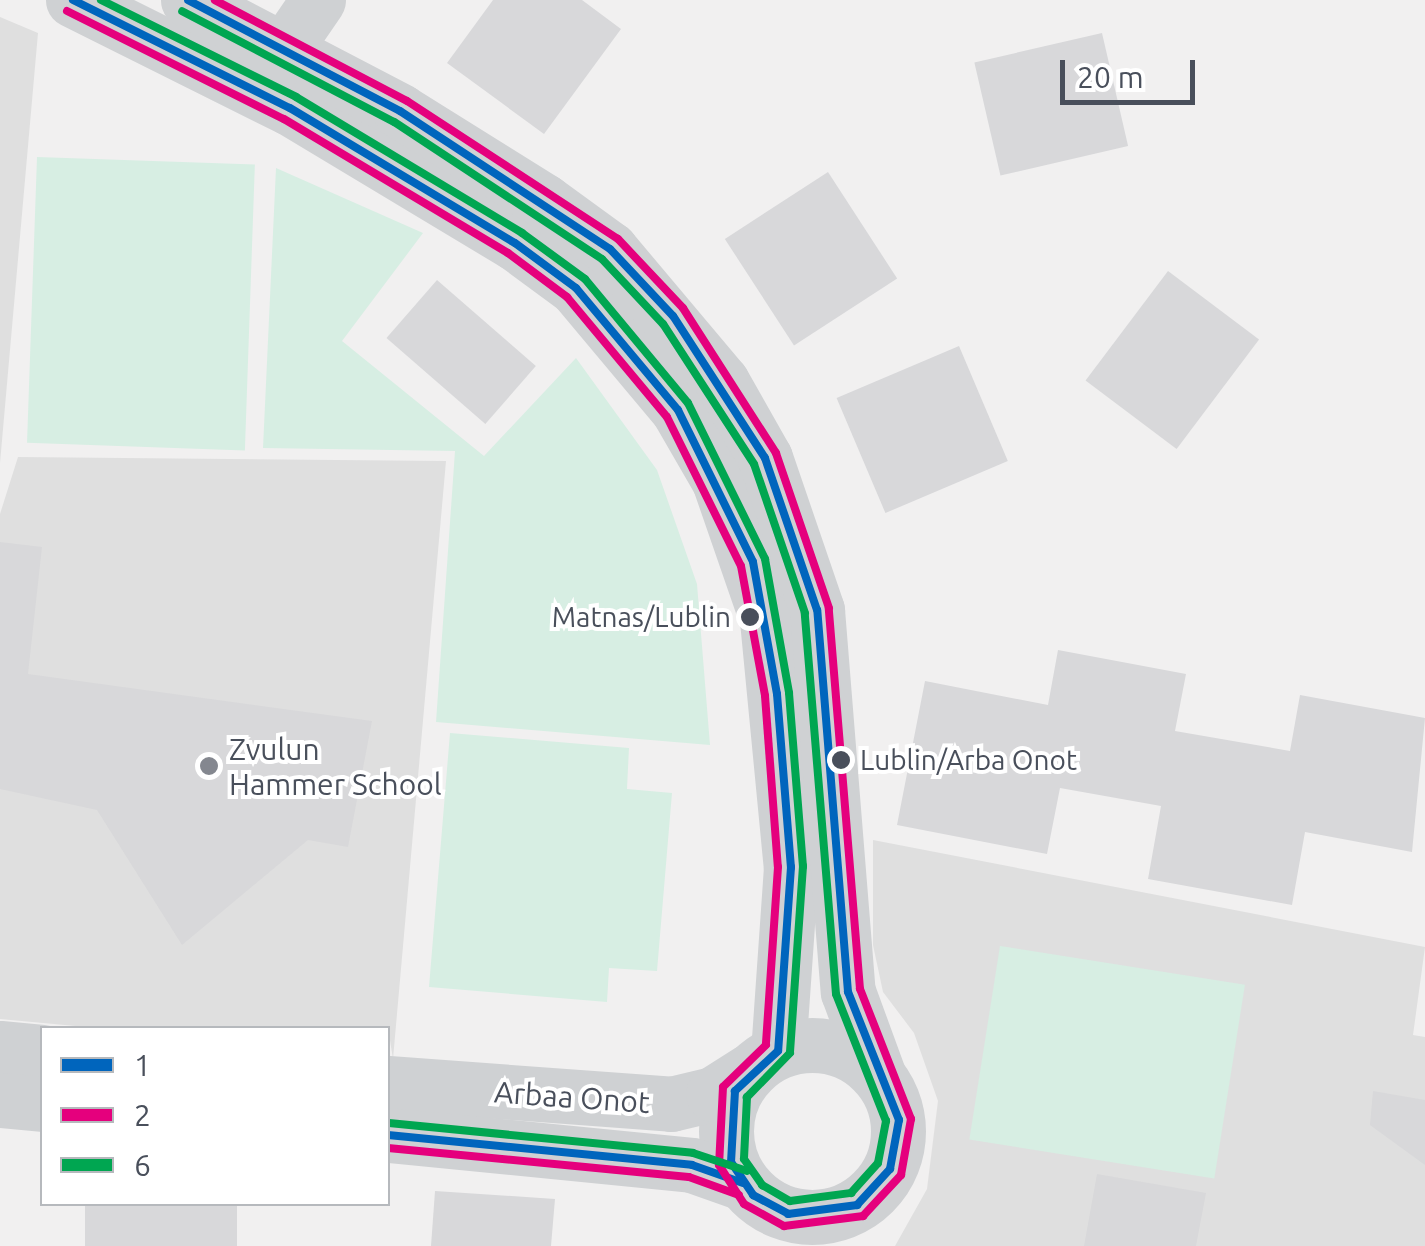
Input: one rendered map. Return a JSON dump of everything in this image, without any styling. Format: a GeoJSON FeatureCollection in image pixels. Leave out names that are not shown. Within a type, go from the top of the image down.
{"type":"FeatureCollection","features":[{"type":"Feature","properties":{"kind":"street"},"geometry":{"type":"LineString","coordinates":[[73,0],[271,70],[481,160],[610,249],[722,382],[788,511],[817,610],[848,992],[895,1108],[898,1146],[876,1190],[857,1246]]}},
{"type":"Feature","properties":{"kind":"street"},"geometry":{"type":"LineString","coordinates":[[188,0],[271,70],[576,288],[634,349],[719,481],[753,562],[777,694],[791,867],[764,1061],[726,1126],[763,1211],[835,1214],[876,1190]]}},
{"type":"Feature","properties":{"kind":"street"},"geometry":{"type":"LineString","coordinates":[[271,70],[318,0]]}},
{"type":"Feature","properties":{"kind":"street"},"geometry":{"type":"LineString","coordinates":[[764,1061],[832,1046],[878,1074]]}},
{"type":"Feature","properties":{"kind":"street"},"geometry":{"type":"LineString","coordinates":[[0,1048],[40,1052]]}},
{"type":"Feature","properties":{"kind":"street","name":"Arbaa Onot"},"geometry":{"type":"LineString","coordinates":[[390,1082],[671,1104],[764,1061]]}},
{"type":"Feature","properties":{"kind":"street"},"geometry":{"type":"LineString","coordinates":[[0,1100],[40,1104]]}},
{"type":"Feature","properties":{"kind":"street","name":"Arbaa Onot"},"geometry":{"type":"LineString","coordinates":[[390,1135],[659,1160],[763,1211]]}},
{"type":"Feature","properties":{"kind":"shaded area"},"geometry":{"type":"Polygon","coordinates":[[[0,17],[38,33],[0,463],[0,17]]]}},
{"type":"Feature","properties":{"kind":"shaded area","name":"Zvulun Hammer School"},"geometry":{"type":"Polygon","coordinates":[[[18,457],[446,461],[393,1059],[390,1026],[75,1026],[0,1019],[0,514],[18,457]]]}},
{"type":"Feature","properties":{"kind":"shaded area"},"geometry":{"type":"Polygon","coordinates":[[[873,840],[1425,947],[1413,1035],[1425,1037],[1425,1246],[895,1246],[927,1189],[938,1101],[914,1033],[883,992],[873,945],[873,840]]]}},
{"type":"Feature","properties":{"kind":"green space"},"geometry":{"type":"Polygon","coordinates":[[[37,157],[255,165],[245,450],[27,443],[37,157]]]}},
{"type":"Feature","properties":{"kind":"green space"},"geometry":{"type":"Polygon","coordinates":[[[276,168],[423,233],[342,341],[484,456],[576,358],[657,470],[697,584],[710,745],[436,722],[455,451],[263,448],[276,168]]]}},
{"type":"Feature","properties":{"kind":"green space"},"geometry":{"type":"Polygon","coordinates":[[[450,733],[629,748],[627,789],[672,793],[657,971],[609,968],[607,1002],[429,987],[450,733]]]}},
{"type":"Feature","properties":{"kind":"green space"},"geometry":{"type":"Polygon","coordinates":[[[1000,946],[1245,985],[1214,1178],[969,1140],[1000,946]]]}},
{"type":"Feature","properties":{"kind":"building"},"geometry":{"type":"Polygon","coordinates":[[[493,0],[582,0],[621,29],[544,134],[447,63],[493,0]]]}},
{"type":"Feature","properties":{"kind":"building"},"geometry":{"type":"Polygon","coordinates":[[[1102,33],[1128,146],[1000,175],[974,62],[1102,33]]]}},
{"type":"Feature","properties":{"kind":"building"},"geometry":{"type":"Polygon","coordinates":[[[828,172],[897,279],[794,346],[725,239],[828,172]]]}},
{"type":"Feature","properties":{"kind":"building"},"geometry":{"type":"Polygon","coordinates":[[[1168,271],[1259,340],[1177,449],[1086,380],[1168,271]]]}},
{"type":"Feature","properties":{"kind":"building"},"geometry":{"type":"Polygon","coordinates":[[[437,280],[536,366],[485,424],[386,338],[437,280]]]}},
{"type":"Feature","properties":{"kind":"building"},"geometry":{"type":"Polygon","coordinates":[[[959,346],[1008,461],[885,513],[837,398],[959,346]]]}},
{"type":"Feature","properties":{"kind":"building"},"geometry":{"type":"Polygon","coordinates":[[[0,542],[42,547],[28,674],[372,721],[348,847],[308,840],[182,945],[97,810],[0,789],[0,542]]]}},
{"type":"Feature","properties":{"kind":"building"},"geometry":{"type":"Polygon","coordinates":[[[1058,650],[1186,674],[1175,731],[1290,751],[1300,695],[1425,718],[1412,852],[1305,832],[1292,905],[1148,879],[1161,806],[1060,788],[1047,854],[897,825],[925,681],[1048,705],[1058,650]]]}},
{"type":"Feature","properties":{"kind":"building"},"geometry":{"type":"Polygon","coordinates":[[[1373,1091],[1425,1100],[1425,1165],[1370,1125],[1373,1091]]]}},
{"type":"Feature","properties":{"kind":"building"},"geometry":{"type":"Polygon","coordinates":[[[1097,1174],[1206,1193],[1196,1246],[1084,1246],[1097,1174]]]}},
{"type":"Feature","properties":{"kind":"building"},"geometry":{"type":"Polygon","coordinates":[[[435,1191],[555,1199],[551,1246],[431,1246],[435,1191]]]}},
{"type":"Feature","properties":{"kind":"building"},"geometry":{"type":"Polygon","coordinates":[[[85,1206],[237,1206],[237,1246],[85,1246],[85,1206]]]}},
{"type":"Feature","properties":{"kind":"transit line","name":"1"},"geometry":{"type":"LineString","coordinates":[[73,0],[290,108],[515,243],[576,288],[678,410],[753,562],[777,694],[791,867],[778,1051],[735,1091],[731,1162],[753,1195],[788,1214],[857,1205],[890,1169],[899,1120],[848,992],[817,610],[765,458],[673,316],[610,249],[400,111],[188,0]]}},
{"type":"Feature","properties":{"kind":"transit line","name":"6"},"geometry":{"type":"LineString","coordinates":[[101,0],[296,97],[522,233],[585,279],[688,403],[765,559],[789,693],[803,866],[790,1053],[747,1097],[744,1159],[762,1185],[790,1201],[851,1193],[878,1163],[886,1121],[836,994],[805,613],[754,464],[663,324],[602,259],[394,122],[182,11]]}},
{"type":"Feature","properties":{"kind":"transit line","name":"2"},"geometry":{"type":"LineString","coordinates":[[67,11],[284,119],[508,253],[567,297],[667,417],[741,566],[765,696],[778,867],[766,1045],[723,1087],[719,1165],[744,1204],[784,1226],[863,1216],[901,1175],[911,1119],[860,989],[829,608],[776,453],[683,308],[618,239],[407,101],[215,0]]}},
{"type":"Feature","properties":{"kind":"transit line","name":"6"},"geometry":{"type":"LineString","coordinates":[[390,1123],[693,1153],[747,1171]]}},
{"type":"Feature","properties":{"kind":"transit line","name":"1"},"geometry":{"type":"LineString","coordinates":[[390,1135],[692,1165],[743,1183]]}},
{"type":"Feature","properties":{"kind":"transit line","name":"2"},"geometry":{"type":"LineString","coordinates":[[390,1148],[689,1177],[739,1195]]}},
{"type":"Feature","properties":{"kind":"place","name":"Matnas/Lublin"},"geometry":{"type":"Point","coordinates":[750,617]}},
{"type":"Feature","properties":{"kind":"place","name":"Lublin/Arba Onot"},"geometry":{"type":"Point","coordinates":[841,760]}},
{"type":"Feature","properties":{"kind":"place","name":"Zvulun Hammer School"},"geometry":{"type":"Point","coordinates":[209,766]}}]}
